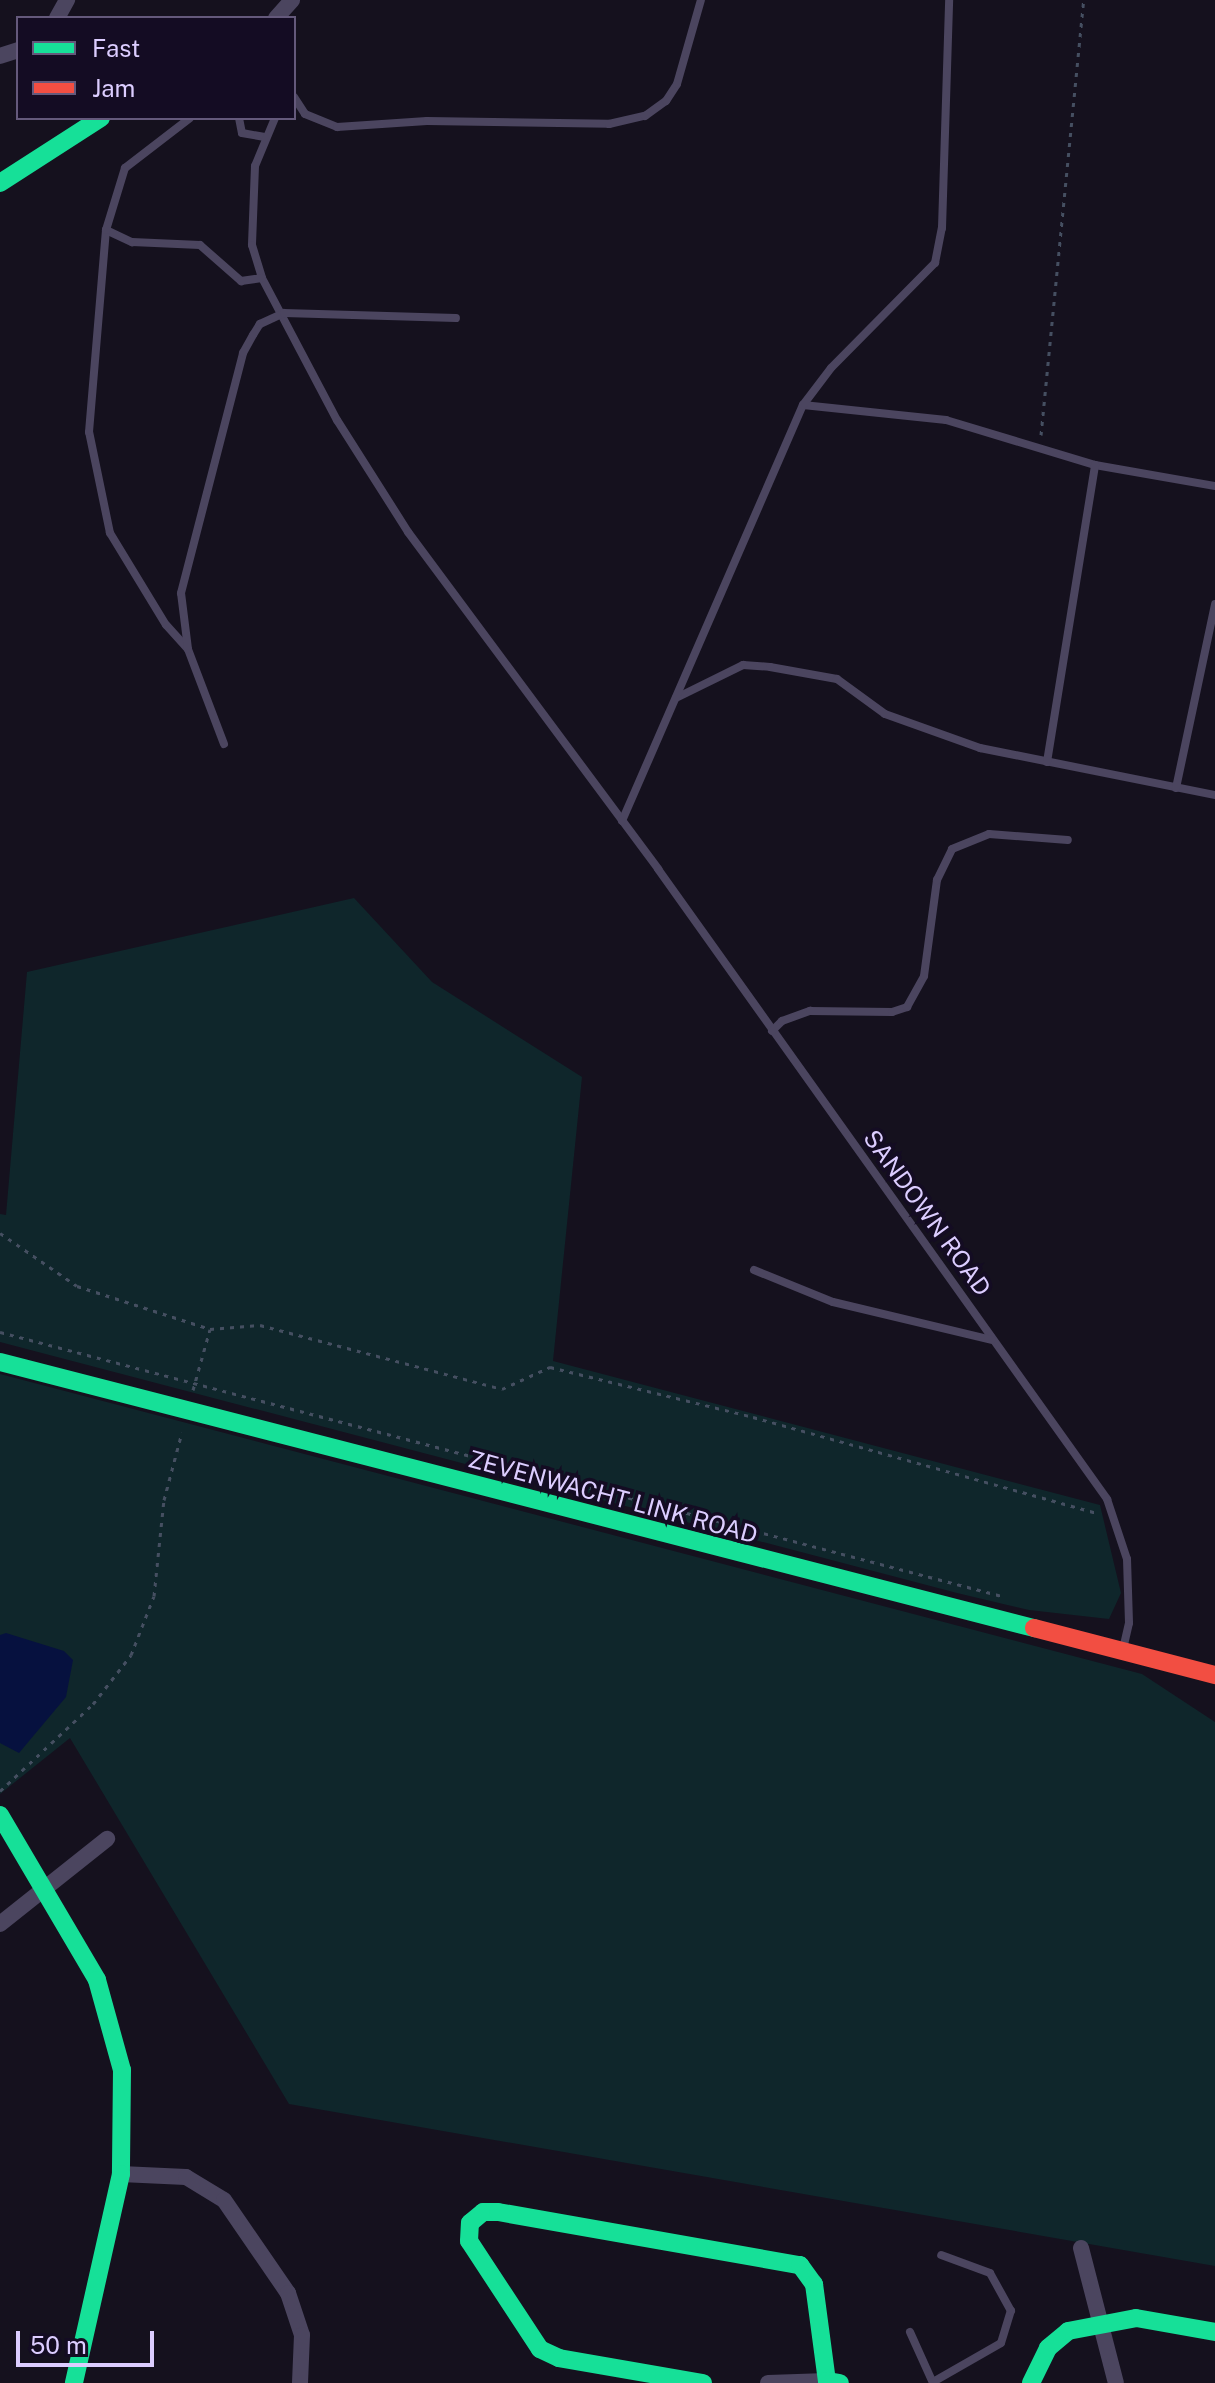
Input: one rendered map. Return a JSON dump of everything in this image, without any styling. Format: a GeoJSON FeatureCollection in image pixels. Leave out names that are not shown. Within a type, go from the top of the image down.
{"type":"FeatureCollection","features":[{"type":"Feature","properties":{"kind":"street"},"geometry":{"type":"LineString","coordinates":[[0,183],[98,120]]}},
{"type":"Feature","properties":{"kind":"street","name":"ZEVENWACHT LINK ROAD"},"geometry":{"type":"LineString","coordinates":[[0,1362],[1122,1654],[1215,1675]]}},
{"type":"Feature","properties":{"kind":"street"},"geometry":{"type":"LineString","coordinates":[[0,1815],[97,1980],[116,2039],[124,2096],[121,2174],[74,2383]]}},
{"type":"Feature","properties":{"kind":"street"},"geometry":{"type":"LineString","coordinates":[[0,1924],[107,1839]]}},
{"type":"Feature","properties":{"kind":"street"},"geometry":{"type":"LineString","coordinates":[[121,2174],[186,2177],[224,2200],[288,2293],[302,2335],[300,2383]]}},
{"type":"Feature","properties":{"kind":"street"},"geometry":{"type":"LineString","coordinates":[[703,2383],[559,2358],[540,2349],[469,2241],[470,2223],[483,2212],[498,2212],[800,2265],[814,2284],[834,2382],[768,2383]]}},
{"type":"Feature","properties":{"kind":"street"},"geometry":{"type":"LineString","coordinates":[[1081,2248],[1116,2383]]}},
{"type":"Feature","properties":{"kind":"street"},"geometry":{"type":"LineString","coordinates":[[1031,2383],[1056,2338],[1101,2325],[1136,2318],[1215,2332]]}},
{"type":"Feature","properties":{"kind":"lane"},"geometry":{"type":"LineString","coordinates":[[296,100],[305,114],[337,127],[427,121],[609,124],[645,116],[666,101],[677,84],[701,0]]}},
{"type":"Feature","properties":{"kind":"lane"},"geometry":{"type":"LineString","coordinates":[[622,821],[803,405],[831,368],[935,263],[942,228],[949,0]]}},
{"type":"Feature","properties":{"kind":"lane"},"geometry":{"type":"LineString","coordinates":[[187,120],[125,168],[106,230],[92,446],[110,533],[166,625],[188,649]]}},
{"type":"Feature","properties":{"kind":"lane"},"geometry":{"type":"LineString","coordinates":[[239,120],[242,133],[265,137]]}},
{"type":"Feature","properties":{"kind":"lane","name":"SANDOWN ROAD"},"geometry":{"type":"LineString","coordinates":[[274,120],[265,137],[252,193],[252,245],[262,278],[284,313],[373,483],[622,821],[1046,1410],[1113,1515],[1130,1589],[1122,1654]]}},
{"type":"Feature","properties":{"kind":"lane"},"geometry":{"type":"LineString","coordinates":[[106,230],[132,242],[200,245],[241,281],[262,278]]}},
{"type":"Feature","properties":{"kind":"lane"},"geometry":{"type":"LineString","coordinates":[[224,744],[188,649],[180,619],[185,571],[243,353],[260,324],[284,313],[456,318]]}},
{"type":"Feature","properties":{"kind":"lane"},"geometry":{"type":"LineString","coordinates":[[803,405],[946,420],[1040,451],[1095,465],[1215,486]]}},
{"type":"Feature","properties":{"kind":"lane"},"geometry":{"type":"LineString","coordinates":[[1047,762],[1095,465]]}},
{"type":"Feature","properties":{"kind":"lane"},"geometry":{"type":"LineString","coordinates":[[1176,788],[1215,604]]}},
{"type":"Feature","properties":{"kind":"lane"},"geometry":{"type":"LineString","coordinates":[[675,699],[743,665],[770,667],[837,679],[885,714],[980,748],[1215,795]]}},
{"type":"Feature","properties":{"kind":"lane"},"geometry":{"type":"LineString","coordinates":[[772,1031],[782,1021],[810,1011],[892,1012],[907,1007],[924,976],[937,880],[952,849],[989,834],[1068,840]]}},
{"type":"Feature","properties":{"kind":"lane"},"geometry":{"type":"LineString","coordinates":[[754,1270],[833,1302],[993,1340]]}},
{"type":"Feature","properties":{"kind":"lane"},"geometry":{"type":"LineString","coordinates":[[910,2332],[933,2383],[1001,2343],[1011,2311],[990,2273],[941,2255]]}},
{"type":"Feature","properties":{"kind":"path"},"geometry":{"type":"LineString","coordinates":[[1040,451],[1084,0]]}},
{"type":"Feature","properties":{"kind":"path"},"geometry":{"type":"LineString","coordinates":[[0,1233],[77,1286],[210,1329],[260,1325],[502,1389],[550,1367],[1113,1515]]}},
{"type":"Feature","properties":{"kind":"path"},"geometry":{"type":"LineString","coordinates":[[0,1791],[93,1704],[131,1655],[154,1596],[164,1500],[210,1329]]}},
{"type":"Feature","properties":{"kind":"path"},"geometry":{"type":"LineString","coordinates":[[0,1332],[1007,1598]]}},
{"type":"Feature","properties":{"kind":"green space"},"geometry":{"type":"Polygon","coordinates":[[[354,898],[432,982],[582,1077],[553,1361],[1100,1505],[1121,1593],[1109,1619],[1029,1610],[957,1593],[0,1342],[0,1214],[6,1215],[27,972],[354,898]]]}},
{"type":"Feature","properties":{"kind":"green space"},"geometry":{"type":"Polygon","coordinates":[[[0,1374],[1142,1674],[1215,1722],[1215,2266],[289,2104],[70,1738],[0,1794],[0,1374]]]}},
{"type":"Feature","properties":{"kind":"shaded area"},"geometry":{"type":"Polygon","coordinates":[[[6,1633],[64,1651],[73,1660],[66,1697],[19,1753],[0,1743],[0,1635],[6,1633]]]}},
{"type":"Feature","properties":{"kind":"traffic: fast"},"geometry":{"type":"LineString","coordinates":[[0,183],[98,120]]}},
{"type":"Feature","properties":{"kind":"traffic: fast"},"geometry":{"type":"LineString","coordinates":[[0,1362],[1034,1628]]}},
{"type":"Feature","properties":{"kind":"traffic: fast"},"geometry":{"type":"LineString","coordinates":[[0,1815],[97,1980],[122,2070],[121,2174],[74,2383]]}},
{"type":"Feature","properties":{"kind":"traffic: fast"},"geometry":{"type":"LineString","coordinates":[[703,2383],[559,2358],[540,2349],[469,2241],[470,2223],[483,2212],[498,2212],[800,2265],[814,2284],[827,2381],[840,2383]]}},
{"type":"Feature","properties":{"kind":"traffic: fast"},"geometry":{"type":"LineString","coordinates":[[1031,2383],[1048,2348],[1068,2331],[1136,2318],[1215,2332]]}},
{"type":"Feature","properties":{"kind":"traffic: jam"},"geometry":{"type":"LineString","coordinates":[[1034,1628],[1215,1675]]}}]}
